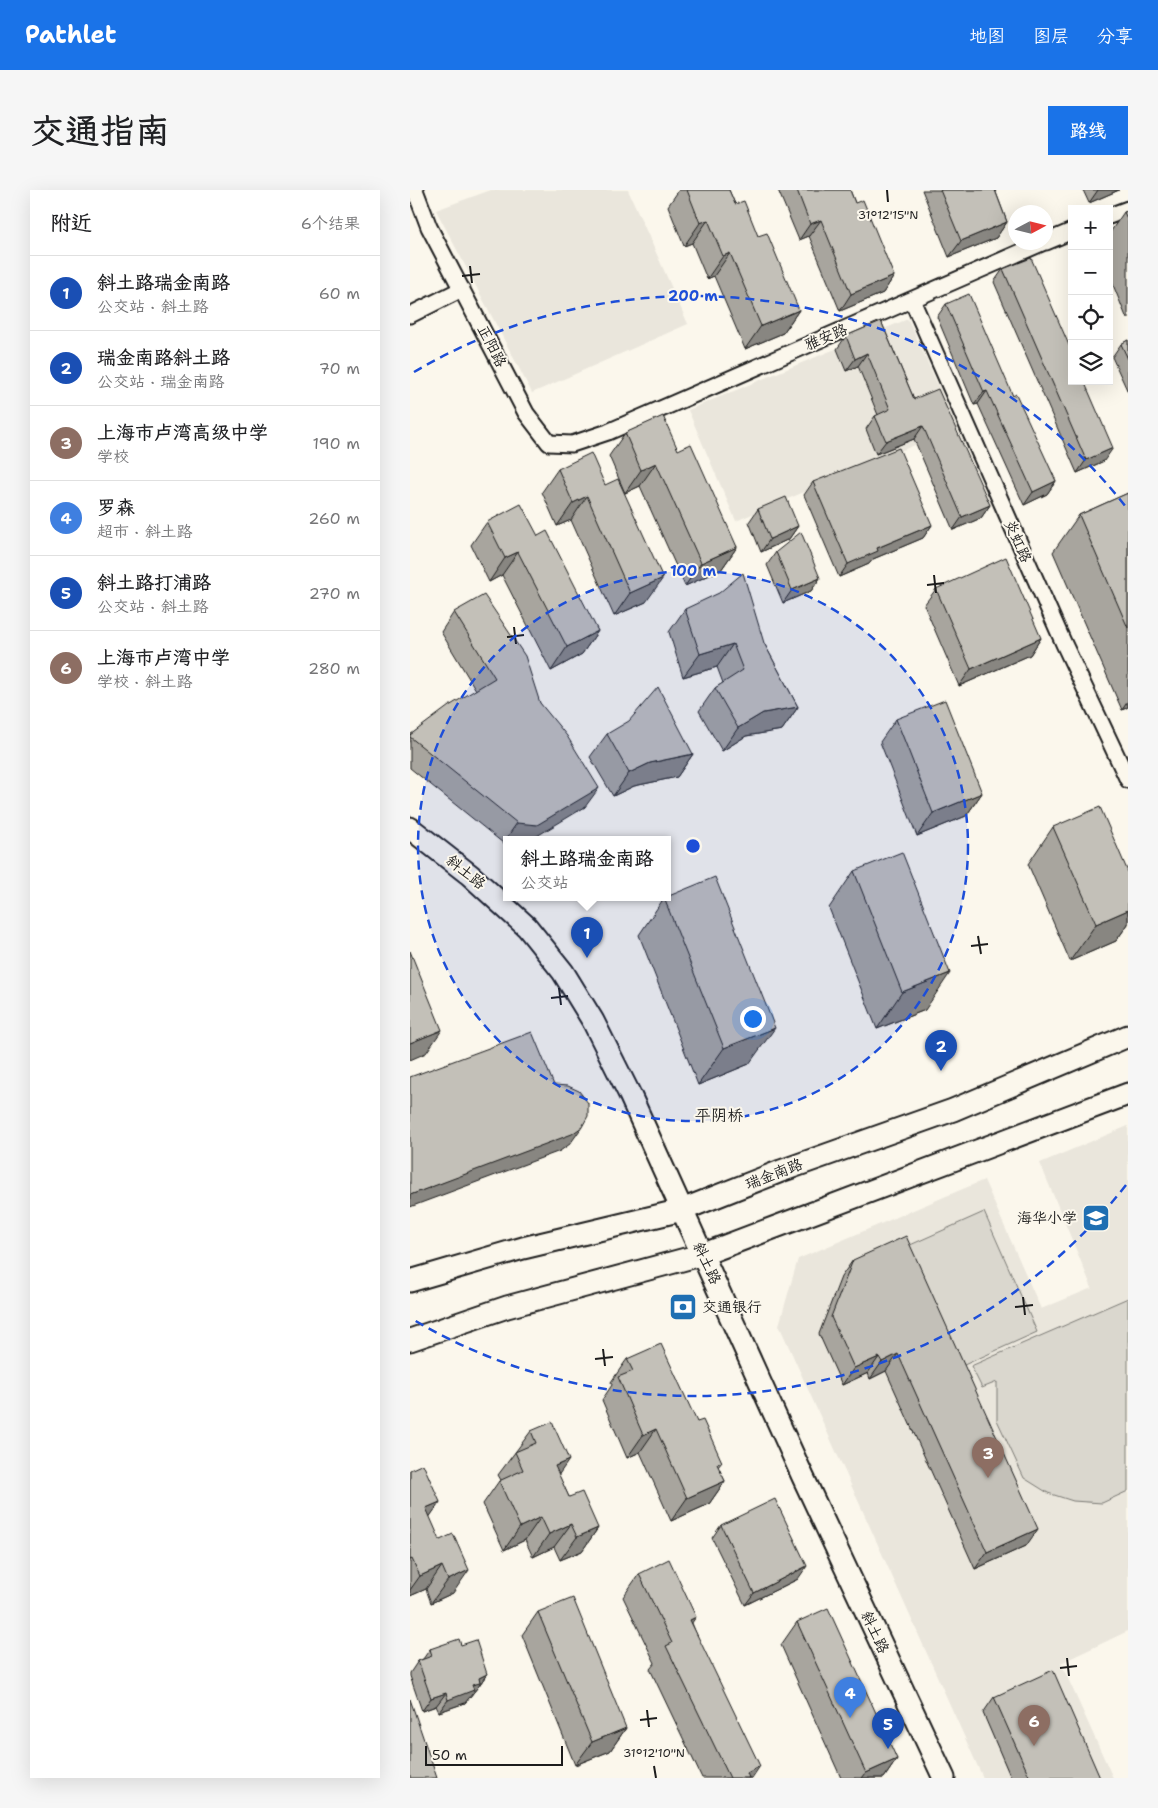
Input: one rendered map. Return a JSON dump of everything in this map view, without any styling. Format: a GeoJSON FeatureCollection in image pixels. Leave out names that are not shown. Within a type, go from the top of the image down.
{"type":"FeatureCollection","features":[{"type":"Feature","properties":{"kind":"main road","name":"斜土路"},"geometry":{"type":"LineString","coordinates":[[410,828],[502,902],[527,927],[563,972],[597,1029],[704,1254],[807,1486],[944,1778]]}},
{"type":"Feature","properties":{"kind":"main road","name":"瑞金南路"},"geometry":{"type":"LineString","coordinates":[[410,1281],[523,1248],[682,1210],[780,1170],[953,1110],[1128,1036]]}},
{"type":"Feature","properties":{"kind":"main road"},"geometry":{"type":"LineString","coordinates":[[410,1340],[507,1307],[704,1254],[1128,1094]]}},
{"type":"Feature","properties":{"kind":"street","name":"正阳路"},"geometry":{"type":"LineString","coordinates":[[415,190],[429,227],[526,413],[549,443],[572,444],[608,432]]}},
{"type":"Feature","properties":{"kind":"street"},"geometry":{"type":"LineString","coordinates":[[1113,215],[1128,209]]}},
{"type":"Feature","properties":{"kind":"street","name":"雅安路"},"geometry":{"type":"LineString","coordinates":[[1053,239],[1068,233]]}},
{"type":"Feature","properties":{"kind":"street","name":"雅安路"},"geometry":{"type":"LineString","coordinates":[[608,432],[1027,250]]}},
{"type":"Feature","properties":{"kind":"street"},"geometry":{"type":"LineString","coordinates":[[410,315],[462,289]]}},
{"type":"Feature","properties":{"kind":"street","name":"炎虹路"},"geometry":{"type":"LineString","coordinates":[[912,300],[1064,644],[1128,780]]}},
{"type":"Feature","properties":{"kind":"shaded area"},"geometry":{"type":"Polygon","coordinates":[[[491,190],[628,190],[688,324],[532,393],[436,210],[491,190]]]}},
{"type":"Feature","properties":{"kind":"shaded area"},"geometry":{"type":"Polygon","coordinates":[[[908,319],[957,427],[736,521],[688,410],[908,319]]]}},
{"type":"Feature","properties":{"kind":"shaded area"},"geometry":{"type":"Polygon","coordinates":[[[1128,1126],[1128,1631],[1061,1663],[1113,1778],[983,1778],[779,1325],[798,1259],[984,1180],[1041,1309],[1092,1288],[1040,1163],[1128,1126]]]}},
{"type":"Feature","properties":{"kind":"shaded area"},"geometry":{"type":"Polygon","coordinates":[[[984,1212],[1037,1332],[953,1370],[899,1250],[984,1212]]]}},
{"type":"Feature","properties":{"kind":"shaded area"},"geometry":{"type":"Polygon","coordinates":[[[1128,1298],[1128,1491],[1102,1503],[1073,1501],[1048,1493],[1024,1478],[997,1420],[997,1382],[982,1388],[971,1366],[1128,1298]]]}},
{"type":"Feature","properties":{"kind":"building"},"geometry":{"type":"Polygon","coordinates":[[[687,190],[729,190],[735,204],[744,201],[758,236],[767,233],[799,310],[761,326],[730,253],[723,256],[708,220],[700,223],[687,190]]]}},
{"type":"Feature","properties":{"kind":"building"},"geometry":{"type":"Polygon","coordinates":[[[797,190],[850,190],[855,203],[863,200],[894,276],[851,294],[821,220],[810,224],[797,190]]]}},
{"type":"Feature","properties":{"kind":"building"},"geometry":{"type":"Polygon","coordinates":[[[940,190],[995,190],[1007,222],[961,241],[940,190]]]}},
{"type":"Feature","properties":{"kind":"building"},"geometry":{"type":"Polygon","coordinates":[[[1128,211],[1128,221],[1124,212],[1128,211]]]}},
{"type":"Feature","properties":{"kind":"building"},"geometry":{"type":"Polygon","coordinates":[[[1031,258],[1068,343],[1068,385],[1086,385],[1113,448],[1086,460],[1003,269],[1031,258]]]}},
{"type":"Feature","properties":{"kind":"building"},"geometry":{"type":"Polygon","coordinates":[[[969,294],[1013,396],[1016,394],[1056,481],[1033,492],[987,391],[984,392],[946,304],[969,294]]]}},
{"type":"Feature","properties":{"kind":"building"},"geometry":{"type":"Polygon","coordinates":[[[881,321],[914,399],[938,389],[990,505],[962,517],[923,426],[886,441],[875,416],[890,409],[867,353],[855,359],[846,336],[881,321]]]}},
{"type":"Feature","properties":{"kind":"building"},"geometry":{"type":"Polygon","coordinates":[[[1128,340],[1128,359],[1121,344],[1128,340]]]}},
{"type":"Feature","properties":{"kind":"building"},"geometry":{"type":"Polygon","coordinates":[[[663,416],[678,450],[691,444],[737,547],[701,563],[656,463],[641,470],[625,433],[663,416]]]}},
{"type":"Feature","properties":{"kind":"building"},"geometry":{"type":"Polygon","coordinates":[[[899,448],[932,525],[877,548],[878,551],[848,564],[813,482],[899,448]]]}},
{"type":"Feature","properties":{"kind":"building"},"geometry":{"type":"Polygon","coordinates":[[[591,453],[605,485],[618,479],[663,578],[630,593],[587,496],[573,503],[558,469],[591,453]]]}},
{"type":"Feature","properties":{"kind":"building"},"geometry":{"type":"Polygon","coordinates":[[[1128,493],[1128,628],[1079,515],[1128,493]]]}},
{"type":"Feature","properties":{"kind":"building"},"geometry":{"type":"Polygon","coordinates":[[[786,497],[798,526],[770,539],[758,509],[786,497]]]}},
{"type":"Feature","properties":{"kind":"building"},"geometry":{"type":"Polygon","coordinates":[[[521,504],[538,536],[547,531],[598,631],[567,647],[518,552],[505,558],[487,522],[521,504]]]}},
{"type":"Feature","properties":{"kind":"building"},"geometry":{"type":"Polygon","coordinates":[[[801,532],[820,578],[792,590],[776,552],[801,532]]]}},
{"type":"Feature","properties":{"kind":"building"},"geometry":{"type":"Polygon","coordinates":[[[1006,557],[1041,638],[971,669],[936,589],[1006,557]]]}},
{"type":"Feature","properties":{"kind":"building"},"geometry":{"type":"Polygon","coordinates":[[[743,573],[764,643],[798,707],[763,713],[738,728],[715,688],[743,670],[733,644],[700,654],[685,609],[719,593],[743,573]]]}},
{"type":"Feature","properties":{"kind":"building"},"geometry":{"type":"Polygon","coordinates":[[[484,595],[525,656],[540,703],[567,736],[599,788],[537,825],[517,823],[410,737],[410,735],[449,706],[495,678],[454,612],[484,595]]]}},
{"type":"Feature","properties":{"kind":"building"},"geometry":{"type":"Polygon","coordinates":[[[658,687],[693,754],[650,763],[629,773],[607,734],[629,721],[658,687]]]}},
{"type":"Feature","properties":{"kind":"building"},"geometry":{"type":"Polygon","coordinates":[[[945,700],[982,793],[933,813],[896,719],[945,700]]]}},
{"type":"Feature","properties":{"kind":"building"},"geometry":{"type":"Polygon","coordinates":[[[1100,807],[1128,872],[1128,910],[1096,924],[1053,827],[1100,807]]]}},
{"type":"Feature","properties":{"kind":"building"},"geometry":{"type":"Polygon","coordinates":[[[902,852],[950,973],[902,992],[854,871],[902,852]]]}},
{"type":"Feature","properties":{"kind":"building"},"geometry":{"type":"Polygon","coordinates":[[[715,877],[775,1028],[724,1048],[665,901],[671,901],[671,895],[715,877]]]}},
{"type":"Feature","properties":{"kind":"building"},"geometry":{"type":"Polygon","coordinates":[[[410,951],[442,1030],[410,1043],[410,951]]]}},
{"type":"Feature","properties":{"kind":"building"},"geometry":{"type":"Polygon","coordinates":[[[532,1032],[554,1085],[568,1086],[579,1091],[588,1103],[588,1116],[582,1127],[572,1134],[410,1195],[410,1077],[532,1032]]]}},
{"type":"Feature","properties":{"kind":"building"},"geometry":{"type":"Polygon","coordinates":[[[906,1236],[1038,1529],[987,1552],[898,1354],[882,1362],[879,1357],[854,1368],[831,1317],[853,1260],[906,1236]]]}},
{"type":"Feature","properties":{"kind":"building"},"geometry":{"type":"Polygon","coordinates":[[[661,1344],[697,1422],[703,1420],[722,1462],[717,1464],[725,1481],[687,1498],[656,1429],[643,1435],[618,1377],[633,1371],[627,1359],[661,1344]]]}},
{"type":"Feature","properties":{"kind":"building"},"geometry":{"type":"Polygon","coordinates":[[[552,1422],[569,1460],[555,1466],[569,1497],[582,1492],[598,1528],[577,1537],[571,1524],[549,1534],[541,1517],[520,1527],[499,1481],[523,1470],[515,1452],[536,1443],[531,1431],[552,1422]]]}},
{"type":"Feature","properties":{"kind":"building"},"geometry":{"type":"Polygon","coordinates":[[[423,1464],[440,1502],[426,1508],[440,1540],[453,1534],[469,1570],[448,1580],[442,1566],[420,1576],[412,1559],[410,1560],[410,1470],[423,1464]]]}},
{"type":"Feature","properties":{"kind":"building"},"geometry":{"type":"Polygon","coordinates":[[[775,1499],[807,1566],[754,1593],[721,1525],[775,1499]]]}},
{"type":"Feature","properties":{"kind":"building"},"geometry":{"type":"Polygon","coordinates":[[[669,1559],[696,1617],[690,1620],[760,1766],[747,1773],[749,1778],[730,1778],[666,1646],[672,1643],[639,1574],[669,1559]]]}},
{"type":"Feature","properties":{"kind":"building"},"geometry":{"type":"Polygon","coordinates":[[[573,1598],[626,1728],[592,1742],[538,1612],[573,1598]]]}},
{"type":"Feature","properties":{"kind":"building"},"geometry":{"type":"Polygon","coordinates":[[[828,1608],[897,1759],[866,1773],[797,1622],[828,1608]]]}},
{"type":"Feature","properties":{"kind":"building"},"geometry":{"type":"Polygon","coordinates":[[[459,1639],[461,1645],[476,1640],[487,1674],[479,1678],[480,1683],[472,1685],[474,1690],[448,1700],[446,1693],[431,1698],[418,1661],[432,1656],[430,1649],[459,1639]]]}},
{"type":"Feature","properties":{"kind":"building"},"geometry":{"type":"Polygon","coordinates":[[[1053,1670],[1100,1778],[1030,1778],[994,1697],[1053,1670]]]}},
{"type":"Feature","properties":{"kind":"building"},"geometry":{"type":"Polygon","coordinates":[[[410,1699],[437,1778],[410,1778],[410,1699]]]}},
{"type":"Feature","properties":{"kind":"place","name":"斜土路瑞金南路"},"geometry":{"type":"Point","coordinates":[587,958]}},
{"type":"Feature","properties":{"kind":"place","name":"瑞金南路斜土路"},"geometry":{"type":"Point","coordinates":[941,1071]}},
{"type":"Feature","properties":{"kind":"place","name":"海华小学"},"geometry":{"type":"Point","coordinates":[1096,1218]}},
{"type":"Feature","properties":{"kind":"place","name":"交通银行"},"geometry":{"type":"Point","coordinates":[683,1307]}},
{"type":"Feature","properties":{"kind":"place","name":"上海市卢湾高级中学"},"geometry":{"type":"Point","coordinates":[988,1478]}},
{"type":"Feature","properties":{"kind":"place","name":"罗森"},"geometry":{"type":"Point","coordinates":[850,1718]}},
{"type":"Feature","properties":{"kind":"place","name":"上海市卢湾中学"},"geometry":{"type":"Point","coordinates":[1034,1746]}},
{"type":"Feature","properties":{"kind":"place","name":"斜土路打浦路"},"geometry":{"type":"Point","coordinates":[888,1749]}},
{"type":"Feature","properties":{"kind":"district","name":"平阴桥"},"geometry":{"type":"Point","coordinates":[719,1115]}}]}
